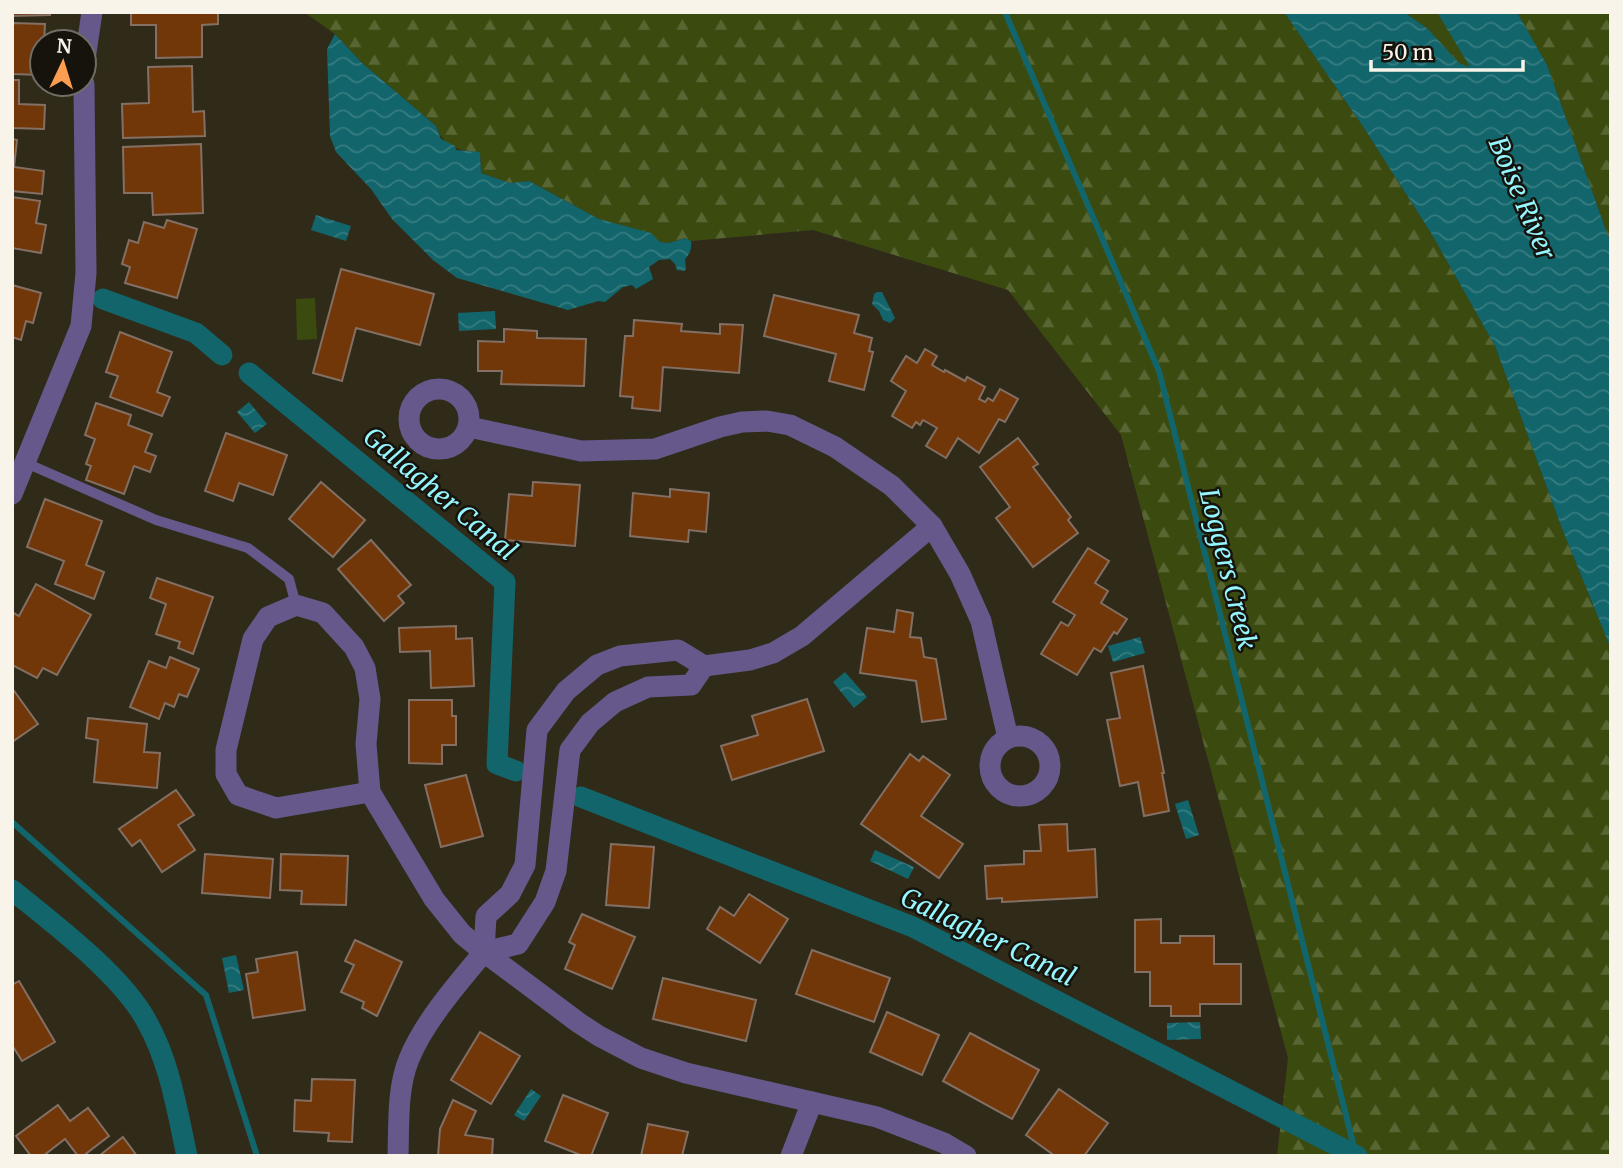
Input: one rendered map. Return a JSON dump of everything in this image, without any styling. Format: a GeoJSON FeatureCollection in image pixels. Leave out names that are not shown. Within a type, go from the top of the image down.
{"type":"FeatureCollection","features":[{"type":"Feature","properties":{"kind":"street"},"geometry":{"type":"LineString","coordinates":[[12,494],[81,326],[86,273],[84,98]]}},
{"type":"Feature","properties":{"kind":"street"},"geometry":{"type":"LineString","coordinates":[[469,427],[581,451],[656,449],[720,427],[742,422],[766,421],[790,425],[835,447],[892,486],[932,526],[960,574],[981,621],[1008,738]]}},
{"type":"Feature","properties":{"kind":"street"},"geometry":{"type":"LineString","coordinates":[[398,1156],[400,1096],[408,1060],[423,1033],[484,953],[486,916],[510,894],[525,865],[537,730],[566,691],[597,665],[620,656],[678,650],[704,666],[750,660],[773,653],[802,636],[932,526]]}},
{"type":"Feature","properties":{"kind":"street"},"geometry":{"type":"LineString","coordinates":[[370,792],[276,808],[238,795],[226,774],[226,750],[253,639],[268,617],[296,605],[323,613],[354,648],[365,668],[370,699],[366,744],[370,792],[434,899],[462,934],[484,953],[579,1023],[630,1053],[686,1073],[900,1124],[966,1156]]}},
{"type":"Feature","properties":{"kind":"street"},"geometry":{"type":"LineString","coordinates":[[484,953],[517,944],[545,902],[556,871],[570,750],[590,723],[615,702],[649,687],[691,685],[704,666]]}},
{"type":"Feature","properties":{"kind":"street"},"geometry":{"type":"LineString","coordinates":[[791,1156],[812,1102]]}},
{"type":"Feature","properties":{"kind":"lane"},"geometry":{"type":"LineString","coordinates":[[26,463],[156,520],[248,548],[289,579],[296,605]]}},
{"type":"Feature","properties":{"kind":"green space"},"geometry":{"type":"Polygon","coordinates":[[[304,12],[1284,12],[1362,125],[1431,233],[1495,346],[1561,526],[1611,649],[1611,1156],[1277,1156],[1288,1058],[1121,435],[1008,290],[813,230],[660,242],[650,233],[599,219],[529,181],[510,183],[481,173],[480,152],[458,149],[448,144],[436,126],[361,62],[335,34],[304,12]]]}},
{"type":"Feature","properties":{"kind":"green space"},"geometry":{"type":"Polygon","coordinates":[[[1404,12],[1437,12],[1471,67],[1459,64],[1428,29],[1404,12]]]}},
{"type":"Feature","properties":{"kind":"green space"},"geometry":{"type":"Polygon","coordinates":[[[1517,12],[1611,12],[1611,244],[1547,65],[1517,12]]]}},
{"type":"Feature","properties":{"kind":"green space"},"geometry":{"type":"Polygon","coordinates":[[[315,298],[317,339],[297,340],[296,299],[315,298]]]}},
{"type":"Feature","properties":{"kind":"water","name":"Boise River"},"geometry":{"type":"Polygon","coordinates":[[[1284,12],[1404,12],[1428,29],[1459,63],[1470,67],[1437,12],[1517,12],[1547,65],[1611,244],[1611,649],[1561,526],[1495,346],[1431,233],[1362,125],[1284,12]]]}},
{"type":"Feature","properties":{"kind":"water"},"geometry":{"type":"Polygon","coordinates":[[[335,34],[361,62],[436,126],[441,139],[455,146],[456,150],[480,152],[481,173],[510,183],[529,181],[599,219],[651,233],[660,242],[669,243],[685,238],[691,241],[690,251],[685,259],[686,269],[677,270],[670,259],[659,260],[649,267],[653,279],[636,289],[632,285],[623,287],[605,302],[598,301],[568,310],[457,278],[433,260],[392,219],[371,189],[336,152],[330,136],[327,49],[335,34]]]}},
{"type":"Feature","properties":{"kind":"water"},"geometry":{"type":"Polygon","coordinates":[[[316,215],[351,226],[346,241],[311,230],[316,215]]]}},
{"type":"Feature","properties":{"kind":"water"},"geometry":{"type":"Polygon","coordinates":[[[877,292],[882,292],[895,318],[890,323],[883,320],[872,304],[877,292]]]}},
{"type":"Feature","properties":{"kind":"water"},"geometry":{"type":"Polygon","coordinates":[[[495,311],[496,329],[459,331],[458,313],[495,311]]]}},
{"type":"Feature","properties":{"kind":"water"},"geometry":{"type":"Polygon","coordinates":[[[249,402],[267,424],[255,433],[237,412],[249,402]]]}},
{"type":"Feature","properties":{"kind":"water"},"geometry":{"type":"Polygon","coordinates":[[[1140,637],[1145,653],[1113,662],[1108,646],[1140,637]]]}},
{"type":"Feature","properties":{"kind":"water"},"geometry":{"type":"Polygon","coordinates":[[[845,672],[867,697],[854,708],[833,682],[845,672]]]}},
{"type":"Feature","properties":{"kind":"water"},"geometry":{"type":"Polygon","coordinates":[[[1188,800],[1199,835],[1186,839],[1175,804],[1188,800]]]}},
{"type":"Feature","properties":{"kind":"water"},"geometry":{"type":"Polygon","coordinates":[[[875,850],[914,867],[908,879],[870,861],[875,850]]]}},
{"type":"Feature","properties":{"kind":"water"},"geometry":{"type":"Polygon","coordinates":[[[236,955],[244,990],[229,993],[222,958],[236,955]]]}},
{"type":"Feature","properties":{"kind":"water"},"geometry":{"type":"Polygon","coordinates":[[[1200,1022],[1201,1039],[1167,1040],[1167,1023],[1200,1022]]]}},
{"type":"Feature","properties":{"kind":"water"},"geometry":{"type":"Polygon","coordinates":[[[531,1089],[541,1096],[524,1121],[514,1115],[531,1089]]]}},
{"type":"Feature","properties":{"kind":"building"},"geometry":{"type":"Polygon","coordinates":[[[12,12],[50,12],[50,15],[12,16],[12,12]]]}},
{"type":"Feature","properties":{"kind":"building"},"geometry":{"type":"Polygon","coordinates":[[[131,12],[218,12],[218,24],[202,25],[202,57],[156,58],[156,25],[131,25],[131,12]]]}},
{"type":"Feature","properties":{"kind":"building"},"geometry":{"type":"Polygon","coordinates":[[[12,23],[45,24],[45,28],[28,28],[28,75],[12,74],[12,23]]]}},
{"type":"Feature","properties":{"kind":"building"},"geometry":{"type":"Polygon","coordinates":[[[192,66],[193,112],[204,111],[205,136],[123,138],[122,104],[149,103],[148,67],[192,66]]]}},
{"type":"Feature","properties":{"kind":"building"},"geometry":{"type":"Polygon","coordinates":[[[12,80],[19,80],[19,104],[45,105],[44,129],[12,128],[12,80]]]}},
{"type":"Feature","properties":{"kind":"building"},"geometry":{"type":"Polygon","coordinates":[[[12,139],[17,140],[14,167],[44,171],[42,194],[12,191],[12,139]]]}},
{"type":"Feature","properties":{"kind":"building"},"geometry":{"type":"Polygon","coordinates":[[[201,144],[203,213],[153,215],[152,193],[124,193],[123,147],[201,144]]]}},
{"type":"Feature","properties":{"kind":"building"},"geometry":{"type":"Polygon","coordinates":[[[12,197],[40,201],[36,223],[46,225],[41,253],[12,248],[12,197]]]}},
{"type":"Feature","properties":{"kind":"building"},"geometry":{"type":"Polygon","coordinates":[[[167,220],[197,229],[177,298],[125,283],[130,267],[122,264],[129,240],[138,243],[144,222],[164,228],[167,220]]]}},
{"type":"Feature","properties":{"kind":"building"},"geometry":{"type":"Polygon","coordinates":[[[341,269],[434,294],[420,345],[356,328],[342,381],[313,373],[341,269]]]}},
{"type":"Feature","properties":{"kind":"building"},"geometry":{"type":"Polygon","coordinates":[[[12,285],[41,293],[33,323],[26,321],[21,340],[12,337],[12,285]]]}},
{"type":"Feature","properties":{"kind":"building"},"geometry":{"type":"Polygon","coordinates":[[[774,295],[859,315],[854,333],[872,338],[869,351],[873,352],[864,390],[829,381],[836,354],[764,336],[774,295]]]}},
{"type":"Feature","properties":{"kind":"building"},"geometry":{"type":"Polygon","coordinates":[[[634,320],[682,324],[681,331],[720,334],[720,324],[743,325],[739,373],[663,367],[660,411],[632,408],[633,397],[620,396],[625,336],[633,336],[634,320]]]}},
{"type":"Feature","properties":{"kind":"building"},"geometry":{"type":"Polygon","coordinates":[[[504,329],[537,331],[537,338],[586,339],[584,386],[501,384],[502,371],[478,371],[478,341],[504,342],[504,329]]]}},
{"type":"Feature","properties":{"kind":"building"},"geometry":{"type":"Polygon","coordinates":[[[120,332],[172,352],[157,392],[170,397],[162,416],[110,397],[118,376],[106,372],[120,332]]]}},
{"type":"Feature","properties":{"kind":"building"},"geometry":{"type":"Polygon","coordinates":[[[925,349],[937,356],[932,365],[965,381],[967,377],[985,387],[979,399],[985,402],[988,398],[993,401],[1000,389],[1018,399],[1005,422],[999,419],[979,453],[958,438],[946,458],[926,446],[937,428],[923,420],[920,425],[916,422],[912,428],[892,416],[906,391],[891,381],[906,356],[917,363],[925,349]]]}},
{"type":"Feature","properties":{"kind":"building"},"geometry":{"type":"Polygon","coordinates":[[[96,403],[131,415],[128,425],[152,434],[145,452],[156,456],[150,472],[134,466],[124,494],[86,480],[91,466],[86,464],[95,439],[85,435],[96,403]]]}},
{"type":"Feature","properties":{"kind":"building"},"geometry":{"type":"Polygon","coordinates":[[[226,433],[287,455],[273,495],[239,483],[233,501],[205,491],[226,433]]]}},
{"type":"Feature","properties":{"kind":"building"},"geometry":{"type":"Polygon","coordinates":[[[1018,438],[1038,464],[1033,467],[1071,517],[1068,520],[1078,533],[1033,567],[996,518],[1010,507],[980,467],[1018,438]]]}},
{"type":"Feature","properties":{"kind":"building"},"geometry":{"type":"Polygon","coordinates":[[[321,482],[365,520],[333,557],[289,519],[321,482]]]}},
{"type":"Feature","properties":{"kind":"building"},"geometry":{"type":"Polygon","coordinates":[[[533,482],[580,485],[575,546],[505,540],[509,494],[532,496],[533,482]]]}},
{"type":"Feature","properties":{"kind":"building"},"geometry":{"type":"Polygon","coordinates":[[[670,489],[709,493],[706,532],[689,530],[688,542],[630,536],[633,493],[670,497],[670,489]]]}},
{"type":"Feature","properties":{"kind":"building"},"geometry":{"type":"Polygon","coordinates":[[[45,499],[102,521],[86,565],[104,572],[94,599],[55,584],[64,561],[27,547],[45,499]]]}},
{"type":"Feature","properties":{"kind":"building"},"geometry":{"type":"Polygon","coordinates":[[[371,540],[411,585],[398,596],[404,603],[384,621],[338,569],[371,540]]]}},
{"type":"Feature","properties":{"kind":"building"},"geometry":{"type":"Polygon","coordinates":[[[1088,548],[1109,561],[1095,583],[1108,591],[1101,603],[1127,619],[1117,634],[1114,632],[1101,652],[1094,648],[1077,675],[1041,654],[1061,622],[1068,626],[1075,615],[1053,602],[1088,548]]]}},
{"type":"Feature","properties":{"kind":"building"},"geometry":{"type":"Polygon","coordinates":[[[157,578],[213,597],[193,654],[178,648],[180,642],[156,634],[166,604],[150,598],[157,578]]]}},
{"type":"Feature","properties":{"kind":"building"},"geometry":{"type":"Polygon","coordinates":[[[36,584],[91,615],[57,675],[43,668],[37,678],[12,665],[12,612],[19,616],[36,584]]]}},
{"type":"Feature","properties":{"kind":"building"},"geometry":{"type":"Polygon","coordinates":[[[897,610],[913,613],[910,637],[921,638],[924,657],[936,659],[946,719],[922,722],[916,681],[860,673],[867,628],[894,632],[897,610]]]}},
{"type":"Feature","properties":{"kind":"building"},"geometry":{"type":"Polygon","coordinates":[[[456,626],[456,639],[472,638],[474,686],[431,688],[430,651],[400,652],[399,628],[456,626]]]}},
{"type":"Feature","properties":{"kind":"building"},"geometry":{"type":"Polygon","coordinates":[[[170,657],[199,669],[187,697],[179,694],[174,707],[165,703],[159,719],[130,707],[149,661],[166,668],[170,657]]]}},
{"type":"Feature","properties":{"kind":"building"},"geometry":{"type":"Polygon","coordinates":[[[1143,666],[1169,811],[1144,816],[1138,782],[1120,786],[1107,720],[1120,718],[1111,673],[1143,666]]]}},
{"type":"Feature","properties":{"kind":"building"},"geometry":{"type":"Polygon","coordinates":[[[12,688],[38,724],[12,742],[12,688]]]}},
{"type":"Feature","properties":{"kind":"building"},"geometry":{"type":"Polygon","coordinates":[[[807,699],[824,751],[732,780],[721,746],[758,735],[752,716],[807,699]]]}},
{"type":"Feature","properties":{"kind":"building"},"geometry":{"type":"Polygon","coordinates":[[[409,700],[452,700],[452,716],[456,716],[456,745],[442,745],[442,764],[409,763],[409,700]]]}},
{"type":"Feature","properties":{"kind":"building"},"geometry":{"type":"Polygon","coordinates":[[[88,718],[147,724],[144,752],[160,753],[157,788],[94,782],[98,740],[86,738],[88,718]]]}},
{"type":"Feature","properties":{"kind":"building"},"geometry":{"type":"Polygon","coordinates":[[[910,754],[919,761],[923,756],[950,775],[921,816],[963,844],[939,878],[861,824],[910,754]]]}},
{"type":"Feature","properties":{"kind":"building"},"geometry":{"type":"Polygon","coordinates":[[[466,775],[483,836],[441,847],[425,785],[466,775]]]}},
{"type":"Feature","properties":{"kind":"building"},"geometry":{"type":"Polygon","coordinates":[[[176,790],[194,815],[178,825],[195,850],[162,872],[140,840],[132,846],[119,829],[176,790]]]}},
{"type":"Feature","properties":{"kind":"building"},"geometry":{"type":"Polygon","coordinates":[[[1067,824],[1068,851],[1095,849],[1097,897],[1002,902],[1002,898],[987,899],[985,866],[1024,864],[1024,851],[1041,851],[1039,825],[1067,824]]]}},
{"type":"Feature","properties":{"kind":"building"},"geometry":{"type":"Polygon","coordinates":[[[611,844],[654,847],[649,908],[606,905],[611,844]]]}},
{"type":"Feature","properties":{"kind":"building"},"geometry":{"type":"Polygon","coordinates":[[[205,854],[273,859],[270,898],[202,893],[205,854]]]}},
{"type":"Feature","properties":{"kind":"building"},"geometry":{"type":"Polygon","coordinates":[[[281,854],[348,856],[346,905],[301,904],[302,891],[280,890],[281,854]]]}},
{"type":"Feature","properties":{"kind":"building"},"geometry":{"type":"Polygon","coordinates":[[[749,894],[788,919],[760,963],[707,929],[720,907],[734,916],[749,894]]]}},
{"type":"Feature","properties":{"kind":"building"},"geometry":{"type":"Polygon","coordinates":[[[582,914],[635,937],[612,989],[565,969],[575,945],[569,942],[582,914]]]}},
{"type":"Feature","properties":{"kind":"building"},"geometry":{"type":"Polygon","coordinates":[[[1161,919],[1161,943],[1180,943],[1180,936],[1214,936],[1214,964],[1241,964],[1241,1004],[1200,1004],[1200,1016],[1171,1016],[1171,1006],[1150,1006],[1150,972],[1135,972],[1135,920],[1161,919]]]}},
{"type":"Feature","properties":{"kind":"building"},"geometry":{"type":"Polygon","coordinates":[[[355,940],[402,962],[377,1016],[362,1008],[364,1002],[341,992],[354,965],[345,961],[355,940]]]}},
{"type":"Feature","properties":{"kind":"building"},"geometry":{"type":"Polygon","coordinates":[[[812,950],[890,978],[874,1022],[796,994],[812,950]]]}},
{"type":"Feature","properties":{"kind":"building"},"geometry":{"type":"Polygon","coordinates":[[[297,952],[305,1010],[253,1018],[246,974],[258,972],[256,959],[297,952]]]}},
{"type":"Feature","properties":{"kind":"building"},"geometry":{"type":"Polygon","coordinates":[[[663,978],[756,1000],[746,1041],[653,1019],[663,978]]]}},
{"type":"Feature","properties":{"kind":"building"},"geometry":{"type":"Polygon","coordinates":[[[19,981],[55,1042],[22,1061],[12,1045],[12,985],[19,981]]]}},
{"type":"Feature","properties":{"kind":"building"},"geometry":{"type":"Polygon","coordinates":[[[887,1012],[939,1035],[922,1075],[870,1052],[887,1012]]]}},
{"type":"Feature","properties":{"kind":"building"},"geometry":{"type":"Polygon","coordinates":[[[480,1032],[520,1056],[491,1104],[451,1080],[480,1032]]]}},
{"type":"Feature","properties":{"kind":"building"},"geometry":{"type":"Polygon","coordinates":[[[970,1033],[1039,1070],[1012,1119],[943,1081],[970,1033]]]}},
{"type":"Feature","properties":{"kind":"building"},"geometry":{"type":"Polygon","coordinates":[[[312,1079],[355,1080],[352,1142],[328,1141],[329,1133],[294,1131],[295,1100],[311,1101],[312,1079]]]}},
{"type":"Feature","properties":{"kind":"building"},"geometry":{"type":"Polygon","coordinates":[[[1059,1089],[1108,1123],[1084,1156],[1055,1156],[1026,1135],[1059,1089]]]}},
{"type":"Feature","properties":{"kind":"building"},"geometry":{"type":"Polygon","coordinates":[[[563,1095],[608,1113],[591,1156],[583,1156],[545,1141],[563,1095]]]}},
{"type":"Feature","properties":{"kind":"building"},"geometry":{"type":"Polygon","coordinates":[[[453,1100],[476,1111],[465,1135],[493,1139],[492,1156],[438,1156],[440,1129],[453,1100]]]}},
{"type":"Feature","properties":{"kind":"building"},"geometry":{"type":"Polygon","coordinates":[[[58,1105],[70,1121],[88,1108],[109,1136],[83,1156],[78,1156],[65,1139],[43,1156],[31,1156],[16,1136],[58,1105]]]}},
{"type":"Feature","properties":{"kind":"building"},"geometry":{"type":"Polygon","coordinates":[[[648,1124],[688,1132],[682,1156],[641,1156],[648,1124]]]}},
{"type":"Feature","properties":{"kind":"building"},"geometry":{"type":"Polygon","coordinates":[[[123,1137],[137,1156],[99,1156],[123,1137]]]}},
{"type":"Feature","properties":{"kind":"waterway","name":"Loggers Creek"},"geometry":{"type":"LineString","coordinates":[[1005,12],[1159,371],[1356,1155]]}},
{"type":"Feature","properties":{"kind":"waterway","name":"Gallagher Canal"},"geometry":{"type":"LineString","coordinates":[[103,299],[196,333],[222,355]]}},
{"type":"Feature","properties":{"kind":"waterway","name":"Gallagher Canal"},"geometry":{"type":"LineString","coordinates":[[249,373],[505,582],[497,764],[516,771]]}},
{"type":"Feature","properties":{"kind":"waterway","name":"Gallagher Canal"},"geometry":{"type":"LineString","coordinates":[[581,797],[913,927],[1357,1156]]}},
{"type":"Feature","properties":{"kind":"waterway"},"geometry":{"type":"LineString","coordinates":[[12,822],[206,995],[257,1156]]}},
{"type":"Feature","properties":{"kind":"waterway"},"geometry":{"type":"LineString","coordinates":[[12,890],[86,951],[136,1004],[162,1054],[187,1156]]}}]}
